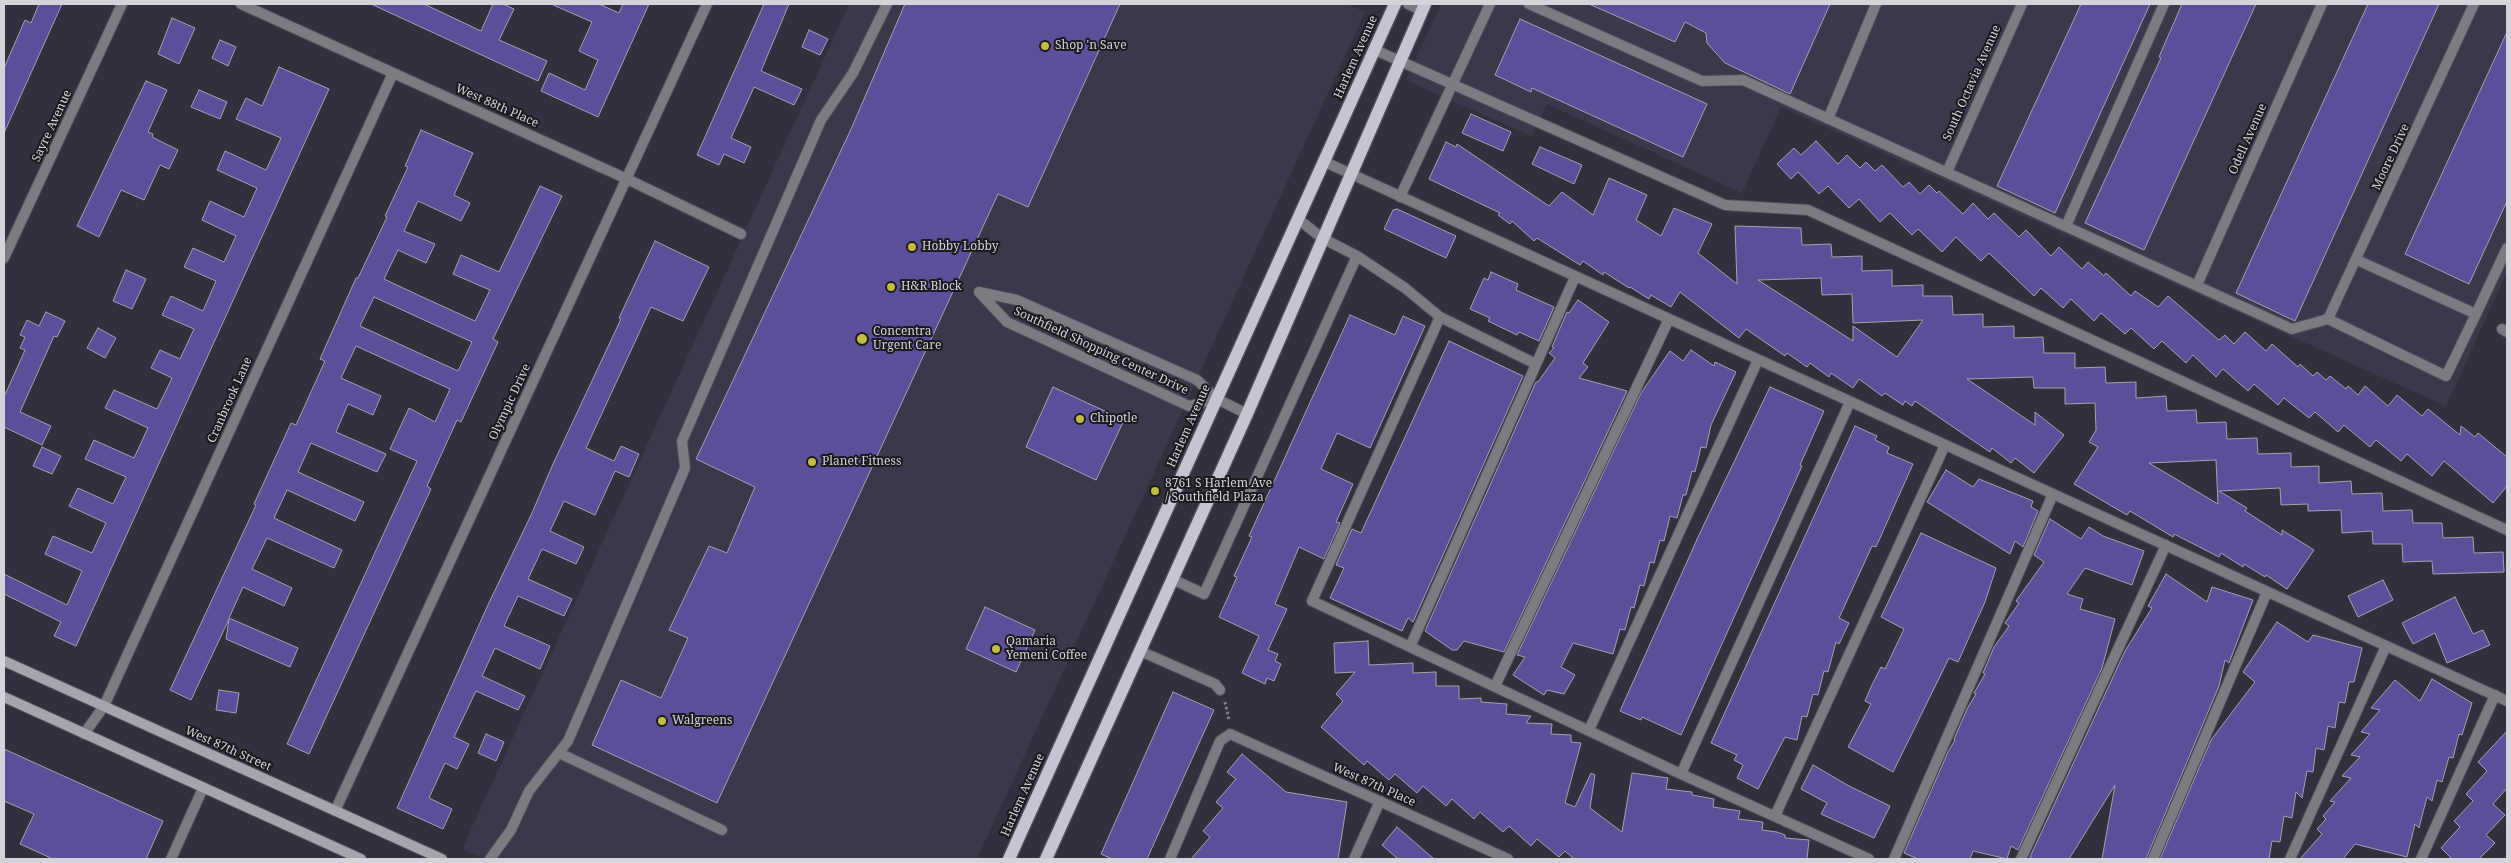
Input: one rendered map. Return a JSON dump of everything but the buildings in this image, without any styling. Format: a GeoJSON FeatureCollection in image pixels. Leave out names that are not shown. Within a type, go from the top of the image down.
{"type":"FeatureCollection","features":[{"type":"Feature","properties":{"kind":"main road","name":"Harlem Avenue"},"geometry":{"type":"LineString","coordinates":[[1009,859],[1395,4]]}},
{"type":"Feature","properties":{"kind":"main road"},"geometry":{"type":"LineString","coordinates":[[1046,859],[1248,414],[1322,238],[1423,7]]}},
{"type":"Feature","properties":{"kind":"main road","name":"West 87th Street"},"geometry":{"type":"LineString","coordinates":[[4,661],[442,859]]}},
{"type":"Feature","properties":{"kind":"main road"},"geometry":{"type":"LineString","coordinates":[[4,698],[361,859]]}},
{"type":"Feature","properties":{"kind":"street","name":"Sayre Avenue"},"geometry":{"type":"LineString","coordinates":[[4,258],[122,4]]}},
{"type":"Feature","properties":{"kind":"street","name":"West 88th Place"},"geometry":{"type":"LineString","coordinates":[[241,4],[627,179],[741,234]]}},
{"type":"Feature","properties":{"kind":"street","name":"Olympic Drive"},"geometry":{"type":"LineString","coordinates":[[335,811],[707,4]]}},
{"type":"Feature","properties":{"kind":"street"},"geometry":{"type":"LineString","coordinates":[[490,859],[511,830],[529,791],[568,741],[685,468],[682,442],[821,120],[853,73],[887,4]]}},
{"type":"Feature","properties":{"kind":"street"},"geometry":{"type":"LineString","coordinates":[[1408,4],[1423,7]]}},
{"type":"Feature","properties":{"kind":"street"},"geometry":{"type":"LineString","coordinates":[[1400,197],[1490,4]]}},
{"type":"Feature","properties":{"kind":"street"},"geometry":{"type":"LineString","coordinates":[[1529,4],[1702,81],[1743,80],[2292,329],[2328,319],[2446,376],[2507,248]]}},
{"type":"Feature","properties":{"kind":"street"},"geometry":{"type":"LineString","coordinates":[[1828,119],[1876,4]]}},
{"type":"Feature","properties":{"kind":"street","name":"South Octavia Avenue"},"geometry":{"type":"LineString","coordinates":[[1947,172],[2022,4]]}},
{"type":"Feature","properties":{"kind":"street"},"geometry":{"type":"LineString","coordinates":[[2066,226],[2164,4]]}},
{"type":"Feature","properties":{"kind":"street","name":"Odell Avenue"},"geometry":{"type":"LineString","coordinates":[[2197,285],[2322,4]]}},
{"type":"Feature","properties":{"kind":"street","name":"Moore Drive"},"geometry":{"type":"LineString","coordinates":[[2328,319],[2357,260],[2474,4]]}},
{"type":"Feature","properties":{"kind":"street"},"geometry":{"type":"LineString","coordinates":[[1375,50],[1724,206],[1808,210],[2507,530]]}},
{"type":"Feature","properties":{"kind":"street","name":"Cranbrook Lane"},"geometry":{"type":"LineString","coordinates":[[84,734],[104,706],[393,73]]}},
{"type":"Feature","properties":{"kind":"street"},"geometry":{"type":"LineString","coordinates":[[1325,162],[2507,701]]}},
{"type":"Feature","properties":{"kind":"street"},"geometry":{"type":"LineString","coordinates":[[1298,219],[1322,238],[1357,256],[1405,288],[1440,317],[1536,364]]}},
{"type":"Feature","properties":{"kind":"street"},"geometry":{"type":"LineString","coordinates":[[1172,580],[1204,594],[1357,256]]}},
{"type":"Feature","properties":{"kind":"street"},"geometry":{"type":"LineString","coordinates":[[2357,260],[2476,314]]}},
{"type":"Feature","properties":{"kind":"street"},"geometry":{"type":"LineString","coordinates":[[1410,647],[1575,277]]}},
{"type":"Feature","properties":{"kind":"street","name":"Southfield Shopping Center Drive"},"geometry":{"type":"LineString","coordinates":[[1217,399],[1188,406],[1007,322],[979,292],[1017,300],[1197,380],[1217,399],[1248,414]]}},
{"type":"Feature","properties":{"kind":"street"},"geometry":{"type":"LineString","coordinates":[[1440,317],[1312,601],[1681,774],[1869,859]]}},
{"type":"Feature","properties":{"kind":"street"},"geometry":{"type":"LineString","coordinates":[[1495,686],[1669,319]]}},
{"type":"Feature","properties":{"kind":"street"},"geometry":{"type":"LineString","coordinates":[[1589,730],[1758,360]]}},
{"type":"Feature","properties":{"kind":"street"},"geometry":{"type":"LineString","coordinates":[[1681,774],[1850,402]]}},
{"type":"Feature","properties":{"kind":"street"},"geometry":{"type":"LineString","coordinates":[[1775,816],[1945,445]]}},
{"type":"Feature","properties":{"kind":"street"},"geometry":{"type":"LineString","coordinates":[[1894,859],[2053,494]]}},
{"type":"Feature","properties":{"kind":"street"},"geometry":{"type":"LineString","coordinates":[[2021,859],[2166,545]]}},
{"type":"Feature","properties":{"kind":"street"},"geometry":{"type":"LineString","coordinates":[[2153,859],[2267,592]]}},
{"type":"Feature","properties":{"kind":"street"},"geometry":{"type":"LineString","coordinates":[[2290,859],[2386,646]]}},
{"type":"Feature","properties":{"kind":"street"},"geometry":{"type":"LineString","coordinates":[[1140,651],[1215,684],[1220,690]]}},
{"type":"Feature","properties":{"kind":"street"},"geometry":{"type":"LineString","coordinates":[[2421,859],[2495,695]]}},
{"type":"Feature","properties":{"kind":"street"},"geometry":{"type":"LineString","coordinates":[[1170,859],[1220,741],[1230,734]]}},
{"type":"Feature","properties":{"kind":"street","name":"West 87th Place"},"geometry":{"type":"LineString","coordinates":[[1230,734],[1508,859]]}},
{"type":"Feature","properties":{"kind":"street"},"geometry":{"type":"LineString","coordinates":[[559,753],[722,830]]}},
{"type":"Feature","properties":{"kind":"street"},"geometry":{"type":"LineString","coordinates":[[171,859],[203,788]]}},
{"type":"Feature","properties":{"kind":"street"},"geometry":{"type":"LineString","coordinates":[[1354,859],[1380,801]]}},
{"type":"Feature","properties":{"kind":"path"},"geometry":{"type":"LineString","coordinates":[[1220,690],[1228,710],[1230,734]]}},
{"type":"Feature","properties":{"kind":"shaded area"},"geometry":{"type":"Polygon","coordinates":[[[849,4],[1347,4],[1365,12],[977,859],[485,859],[462,849],[849,4]]]}},
{"type":"Feature","properties":{"kind":"shaded area"},"geometry":{"type":"Polygon","coordinates":[[[1441,4],[2507,4],[2507,272],[2446,406],[1781,107],[1742,193],[1547,104],[1531,136],[1406,80],[1441,4]]]}},
{"type":"Feature","properties":{"kind":"place","name":"Shop 'n Save"},"geometry":{"type":"Point","coordinates":[1045,46]}},
{"type":"Feature","properties":{"kind":"place","name":"Hobby Lobby"},"geometry":{"type":"Point","coordinates":[912,247]}},
{"type":"Feature","properties":{"kind":"place","name":"H&R Block"},"geometry":{"type":"Point","coordinates":[891,287]}},
{"type":"Feature","properties":{"kind":"place","name":"Concentra Urgent Care"},"geometry":{"type":"Point","coordinates":[862,339]}},
{"type":"Feature","properties":{"kind":"place","name":"Chipotle"},"geometry":{"type":"Point","coordinates":[1080,419]}},
{"type":"Feature","properties":{"kind":"place","name":"Planet Fitness"},"geometry":{"type":"Point","coordinates":[812,462]}},
{"type":"Feature","properties":{"kind":"place","name":"8761 S Harlem Ave / Southfield Plaza"},"geometry":{"type":"Point","coordinates":[1155,491]}},
{"type":"Feature","properties":{"kind":"place","name":"Qamaria Yemeni Coffee"},"geometry":{"type":"Point","coordinates":[996,649]}},
{"type":"Feature","properties":{"kind":"place","name":"Walgreens"},"geometry":{"type":"Point","coordinates":[662,721]}}]}
